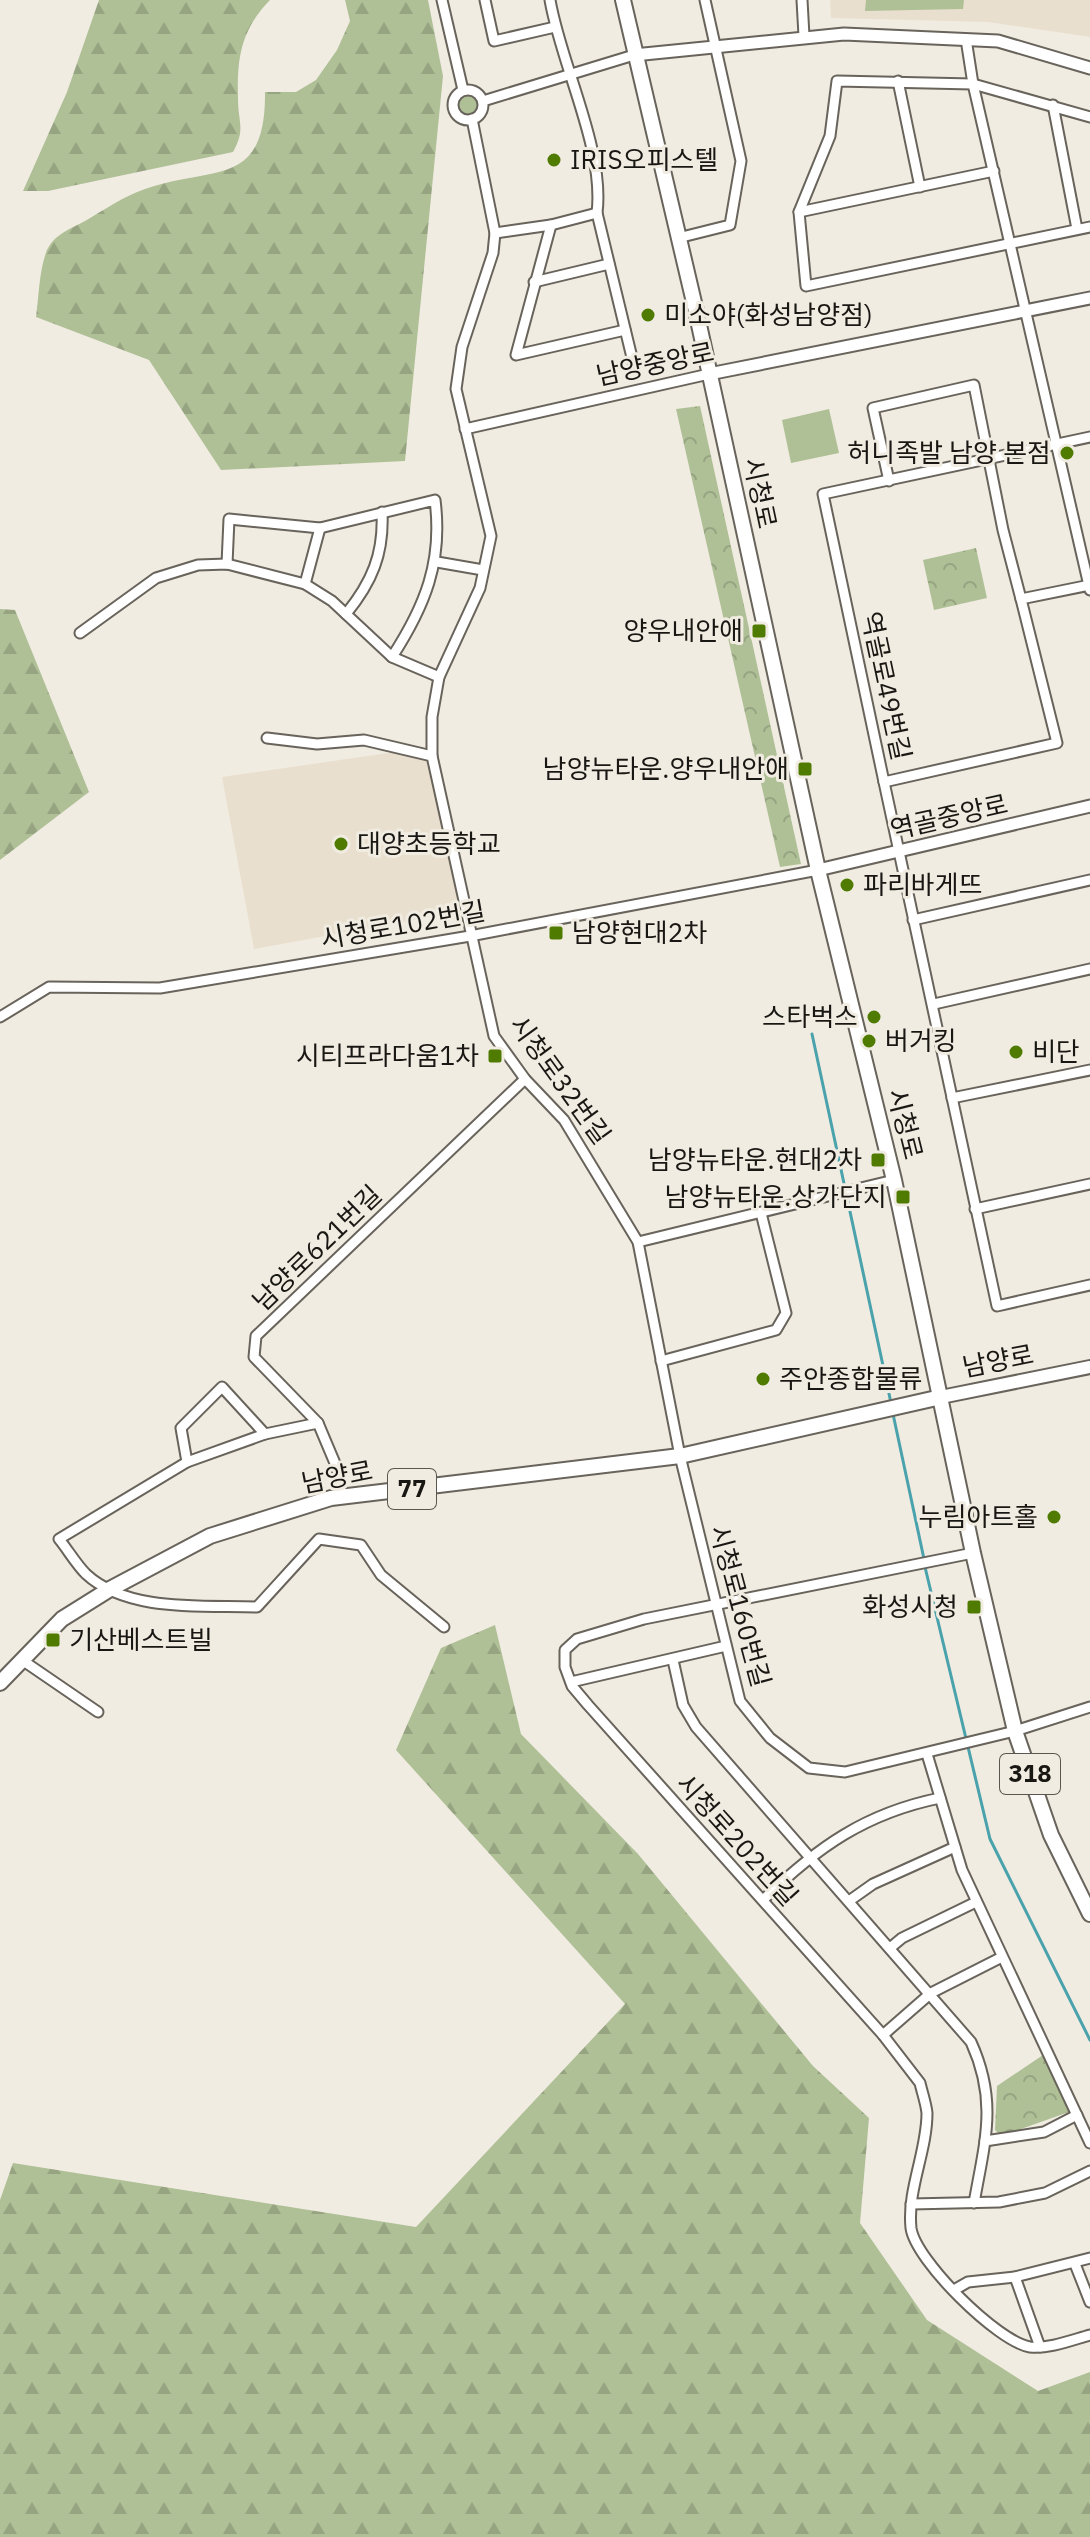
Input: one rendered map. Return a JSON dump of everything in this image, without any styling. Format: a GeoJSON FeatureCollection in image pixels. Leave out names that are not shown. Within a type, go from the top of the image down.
{"type":"FeatureCollection","features":[{"type":"Feature","properties":{"kind":"main road","name":"시청로"},"geometry":{"type":"LineString","coordinates":[[623,0],[818,870],[894,1180],[973,1553],[1015,1731],[1051,1835],[1090,1914]]}},
{"type":"Feature","properties":{"kind":"main road","name":"남양로"},"geometry":{"type":"LineString","coordinates":[[0,1683],[62,1619],[110,1589],[210,1536],[342,1497],[680,1456],[1090,1367]]}},
{"type":"Feature","properties":{"kind":"street"},"geometry":{"type":"LineString","coordinates":[[442,0],[463,90]]}},
{"type":"Feature","properties":{"kind":"street"},"geometry":{"type":"LineString","coordinates":[[485,0],[494,41],[555,27]]}},
{"type":"Feature","properties":{"kind":"street"},"geometry":{"type":"LineString","coordinates":[[550,0],[568,75],[577,93],[599,194],[597,213],[635,370]]}},
{"type":"Feature","properties":{"kind":"street"},"geometry":{"type":"LineString","coordinates":[[678,238],[730,225],[741,161],[705,0]]}},
{"type":"Feature","properties":{"kind":"street"},"geometry":{"type":"LineString","coordinates":[[802,0],[804,36]]}},
{"type":"Feature","properties":{"kind":"street"},"geometry":{"type":"LineString","coordinates":[[483,101],[634,55],[804,36],[844,34],[998,41],[1090,68]]}},
{"type":"Feature","properties":{"kind":"street"},"geometry":{"type":"LineString","coordinates":[[889,481],[873,408],[974,385],[1003,530],[1021,599],[1090,587],[973,84],[966,39]]}},
{"type":"Feature","properties":{"kind":"street"},"geometry":{"type":"LineString","coordinates":[[1090,117],[973,84],[837,81],[830,136],[799,212],[806,286],[1090,227]]}},
{"type":"Feature","properties":{"kind":"street"},"geometry":{"type":"LineString","coordinates":[[898,81],[920,187]]}},
{"type":"Feature","properties":{"kind":"street"},"geometry":{"type":"LineString","coordinates":[[463,90],[473,91],[483,101]]}},
{"type":"Feature","properties":{"kind":"street"},"geometry":{"type":"LineString","coordinates":[[463,90],[454,101],[455,112],[462,119],[472,119],[482,110],[483,101]]}},
{"type":"Feature","properties":{"kind":"street"},"geometry":{"type":"LineString","coordinates":[[1053,105],[1077,229]]}},
{"type":"Feature","properties":{"kind":"street","name":"시청로32번길"},"geometry":{"type":"LineString","coordinates":[[472,119],[495,233],[493,253],[462,347],[456,389],[491,536],[480,588],[439,677],[432,717],[432,756],[494,1036],[525,1079],[564,1120],[580,1142],[638,1242],[680,1456]]}},
{"type":"Feature","properties":{"kind":"street"},"geometry":{"type":"LineString","coordinates":[[799,212],[994,171]]}},
{"type":"Feature","properties":{"kind":"street"},"geometry":{"type":"LineString","coordinates":[[495,233],[551,225],[597,213]]}},
{"type":"Feature","properties":{"kind":"street","name":"남양중앙로"},"geometry":{"type":"LineString","coordinates":[[551,225],[516,355],[625,330]]}},
{"type":"Feature","properties":{"kind":"street"},"geometry":{"type":"LineString","coordinates":[[534,282],[609,264]]}},
{"type":"Feature","properties":{"kind":"street","name":"남양중앙로"},"geometry":{"type":"LineString","coordinates":[[465,429],[709,374],[1090,298]]}},
{"type":"Feature","properties":{"kind":"street","name":"역골로49번길"},"geometry":{"type":"LineString","coordinates":[[1021,599],[1057,743],[884,782],[823,494],[1090,437]]}},
{"type":"Feature","properties":{"kind":"street"},"geometry":{"type":"LineString","coordinates":[[227,564],[229,519],[320,528],[435,500],[439,531],[431,588],[392,657]]}},
{"type":"Feature","properties":{"kind":"street"},"geometry":{"type":"LineString","coordinates":[[346,614],[363,593],[378,564],[383,540],[382,512]]}},
{"type":"Feature","properties":{"kind":"street"},"geometry":{"type":"LineString","coordinates":[[305,584],[320,528]]}},
{"type":"Feature","properties":{"kind":"street"},"geometry":{"type":"LineString","coordinates":[[437,562],[483,570]]}},
{"type":"Feature","properties":{"kind":"street"},"geometry":{"type":"LineString","coordinates":[[80,633],[156,578],[198,565],[227,564],[305,584],[346,614],[392,657],[439,677]]}},
{"type":"Feature","properties":{"kind":"street"},"geometry":{"type":"LineString","coordinates":[[267,738],[317,744],[364,740],[432,756]]}},
{"type":"Feature","properties":{"kind":"street"},"geometry":{"type":"LineString","coordinates":[[884,782],[997,1306],[1090,1285]]}},
{"type":"Feature","properties":{"kind":"street","name":"역골중앙로"},"geometry":{"type":"LineString","coordinates":[[818,870],[1090,806]]}},
{"type":"Feature","properties":{"kind":"street","name":"시청로102번길"},"geometry":{"type":"LineString","coordinates":[[0,1017],[49,987],[160,988],[470,936],[818,870]]}},
{"type":"Feature","properties":{"kind":"street"},"geometry":{"type":"LineString","coordinates":[[913,920],[1090,880]]}},
{"type":"Feature","properties":{"kind":"street"},"geometry":{"type":"LineString","coordinates":[[934,1004],[1090,969]]}},
{"type":"Feature","properties":{"kind":"street"},"geometry":{"type":"LineString","coordinates":[[952,1098],[1090,1070]]}},
{"type":"Feature","properties":{"kind":"street","name":"남양로621번길"},"geometry":{"type":"LineString","coordinates":[[318,1423],[254,1357],[256,1336],[525,1079]]}},
{"type":"Feature","properties":{"kind":"street"},"geometry":{"type":"LineString","coordinates":[[638,1242],[894,1180]]}},
{"type":"Feature","properties":{"kind":"street"},"geometry":{"type":"LineString","coordinates":[[975,1209],[1090,1184]]}},
{"type":"Feature","properties":{"kind":"street"},"geometry":{"type":"LineString","coordinates":[[661,1361],[776,1330],[786,1313],[761,1213]]}},
{"type":"Feature","properties":{"kind":"street"},"geometry":{"type":"LineString","coordinates":[[187,1462],[181,1428],[222,1387],[265,1434]]}},
{"type":"Feature","properties":{"kind":"street"},"geometry":{"type":"LineString","coordinates":[[342,1497],[337,1468],[318,1423],[265,1434],[187,1462],[59,1539],[87,1574],[110,1589],[147,1601],[257,1607],[319,1539],[361,1545],[381,1575],[444,1627]]}},
{"type":"Feature","properties":{"kind":"street","name":"시청로160번길"},"geometry":{"type":"LineString","coordinates":[[680,1456],[740,1701],[770,1738],[809,1768],[845,1772],[1015,1731]]}},
{"type":"Feature","properties":{"kind":"street"},"geometry":{"type":"LineString","coordinates":[[726,1646],[571,1682],[565,1650],[577,1639],[644,1619],[973,1553]]}},
{"type":"Feature","properties":{"kind":"street"},"geometry":{"type":"LineString","coordinates":[[22,1660],[98,1712]]}},
{"type":"Feature","properties":{"kind":"street","name":"시청로202번길"},"geometry":{"type":"LineString","coordinates":[[673,1660],[683,1705],[696,1727],[971,2042],[985,2072],[989,2120],[974,2203]]}},
{"type":"Feature","properties":{"kind":"street","name":"시청로202번길"},"geometry":{"type":"LineString","coordinates":[[571,1682],[629,1754],[883,2035],[920,2083],[927,2111],[911,2204],[911,2232],[928,2260],[954,2290],[996,2329],[1027,2347],[1040,2347]]}},
{"type":"Feature","properties":{"kind":"street"},"geometry":{"type":"LineString","coordinates":[[1015,1731],[1090,1700]]}},
{"type":"Feature","properties":{"kind":"street"},"geometry":{"type":"LineString","coordinates":[[1015,1731],[1090,1707]]}},
{"type":"Feature","properties":{"kind":"street"},"geometry":{"type":"LineString","coordinates":[[927,1754],[955,1847],[976,1902],[1090,2143]]}},
{"type":"Feature","properties":{"kind":"street"},"geometry":{"type":"LineString","coordinates":[[763,1900],[840,1834],[909,1804],[940,1798]]}},
{"type":"Feature","properties":{"kind":"street"},"geometry":{"type":"LineString","coordinates":[[849,1901],[873,1884],[955,1847]]}},
{"type":"Feature","properties":{"kind":"street"},"geometry":{"type":"LineString","coordinates":[[890,1948],[902,1938],[976,1902]]}},
{"type":"Feature","properties":{"kind":"street"},"geometry":{"type":"LineString","coordinates":[[883,2035],[931,1993],[1002,1957]]}},
{"type":"Feature","properties":{"kind":"street"},"geometry":{"type":"LineString","coordinates":[[985,2141],[1044,2132],[1077,2115]]}},
{"type":"Feature","properties":{"kind":"street"},"geometry":{"type":"LineString","coordinates":[[911,2204],[999,2202],[1045,2193],[1090,2171]]}},
{"type":"Feature","properties":{"kind":"street"},"geometry":{"type":"LineString","coordinates":[[954,2290],[968,2282],[1015,2277],[1090,2258]]}},
{"type":"Feature","properties":{"kind":"street"},"geometry":{"type":"LineString","coordinates":[[1075,2264],[1090,2302]]}},
{"type":"Feature","properties":{"kind":"street"},"geometry":{"type":"LineString","coordinates":[[1015,2277],[1040,2347],[1090,2335]]}},
{"type":"Feature","properties":{"kind":"shaded area"},"geometry":{"type":"Polygon","coordinates":[[[830,0],[1090,0],[1090,37],[988,22],[831,18],[830,0]]]}},
{"type":"Feature","properties":{"kind":"shaded area","name":"대양초등학교"},"geometry":{"type":"Polygon","coordinates":[[[423,748],[464,911],[254,949],[222,777],[423,748]]]}},
{"type":"Feature","properties":{"kind":"green space"},"geometry":{"type":"Polygon","coordinates":[[[99,0],[270,0],[247,33],[240,57],[240,131],[237,144],[233,152],[48,191],[23,191],[67,92],[99,0]]]}},
{"type":"Feature","properties":{"kind":"green space"},"geometry":{"type":"Polygon","coordinates":[[[345,0],[428,0],[443,76],[405,461],[221,470],[149,360],[36,317],[44,258],[50,244],[68,229],[129,195],[231,168],[245,159],[256,145],[263,123],[265,92],[296,92],[316,80],[337,50],[350,21],[345,0]]]}},
{"type":"Feature","properties":{"kind":"green space"},"geometry":{"type":"Polygon","coordinates":[[[866,0],[964,0],[963,9],[865,11],[866,0]]]}},
{"type":"Feature","properties":{"kind":"green space"},"geometry":{"type":"Polygon","coordinates":[[[468,95],[475,98],[478,105],[475,112],[468,115],[461,112],[458,105],[461,98],[468,95]]]}},
{"type":"Feature","properties":{"kind":"green space"},"geometry":{"type":"Polygon","coordinates":[[[700,406],[801,864],[780,867],[676,409],[700,406]]]}},
{"type":"Feature","properties":{"kind":"green space"},"geometry":{"type":"Polygon","coordinates":[[[829,409],[839,453],[791,463],[782,420],[829,409]]]}},
{"type":"Feature","properties":{"kind":"green space"},"geometry":{"type":"Polygon","coordinates":[[[976,548],[987,598],[934,610],[923,560],[976,548]]]}},
{"type":"Feature","properties":{"kind":"green space"},"geometry":{"type":"Polygon","coordinates":[[[0,609],[15,610],[89,792],[0,860],[0,609]]]}},
{"type":"Feature","properties":{"kind":"green space"},"geometry":{"type":"Polygon","coordinates":[[[495,1625],[521,1734],[638,1854],[813,2066],[869,2118],[860,2223],[927,2320],[1038,2391],[1090,2372],[1090,2537],[0,2537],[0,2200],[13,2163],[416,2227],[625,2004],[396,1750],[441,1648],[495,1625]]]}},
{"type":"Feature","properties":{"kind":"green space"},"geometry":{"type":"Polygon","coordinates":[[[1043,2055],[1069,2112],[1001,2136],[995,2130],[997,2086],[1043,2055]]]}},
{"type":"Feature","properties":{"kind":"waterway"},"geometry":{"type":"LineString","coordinates":[[812,1034],[891,1403]]}},
{"type":"Feature","properties":{"kind":"waterway"},"geometry":{"type":"LineString","coordinates":[[893,1414],[924,1559]]}},
{"type":"Feature","properties":{"kind":"waterway"},"geometry":{"type":"LineString","coordinates":[[925,1567],[990,1839],[1090,2040]]}},
{"type":"Feature","properties":{"kind":"place","name":"IRIS오피스텔"},"geometry":{"type":"Point","coordinates":[554,160]}},
{"type":"Feature","properties":{"kind":"place","name":"미소야(화성남양점)"},"geometry":{"type":"Point","coordinates":[648,315]}},
{"type":"Feature","properties":{"kind":"place","name":"허니족발 남양 본점"},"geometry":{"type":"Point","coordinates":[1067,453]}},
{"type":"Feature","properties":{"kind":"place","name":"양우내안애"},"geometry":{"type":"Point","coordinates":[759,631]}},
{"type":"Feature","properties":{"kind":"place","name":"남양뉴타운.양우내안애"},"geometry":{"type":"Point","coordinates":[805,769]}},
{"type":"Feature","properties":{"kind":"place","name":"대양초등학교"},"geometry":{"type":"Point","coordinates":[341,844]}},
{"type":"Feature","properties":{"kind":"place","name":"파리바게뜨"},"geometry":{"type":"Point","coordinates":[847,885]}},
{"type":"Feature","properties":{"kind":"place","name":"남양현대2차"},"geometry":{"type":"Point","coordinates":[556,933]}},
{"type":"Feature","properties":{"kind":"place","name":"스타벅스"},"geometry":{"type":"Point","coordinates":[874,1017]}},
{"type":"Feature","properties":{"kind":"place","name":"버거킹"},"geometry":{"type":"Point","coordinates":[869,1041]}},
{"type":"Feature","properties":{"kind":"place","name":"비단"},"geometry":{"type":"Point","coordinates":[1016,1052]}},
{"type":"Feature","properties":{"kind":"place","name":"시티프라다움1차"},"geometry":{"type":"Point","coordinates":[495,1056]}},
{"type":"Feature","properties":{"kind":"place","name":"남양뉴타운.현대2차"},"geometry":{"type":"Point","coordinates":[878,1160]}},
{"type":"Feature","properties":{"kind":"place","name":"남양뉴타운.상가단지"},"geometry":{"type":"Point","coordinates":[903,1197]}},
{"type":"Feature","properties":{"kind":"place","name":"주안종합물류"},"geometry":{"type":"Point","coordinates":[763,1379]}},
{"type":"Feature","properties":{"kind":"place","name":"누림아트홀"},"geometry":{"type":"Point","coordinates":[1054,1517]}},
{"type":"Feature","properties":{"kind":"place","name":"화성시청"},"geometry":{"type":"Point","coordinates":[974,1607]}},
{"type":"Feature","properties":{"kind":"place","name":"기산베스트빌"},"geometry":{"type":"Point","coordinates":[53,1640]}}]}
